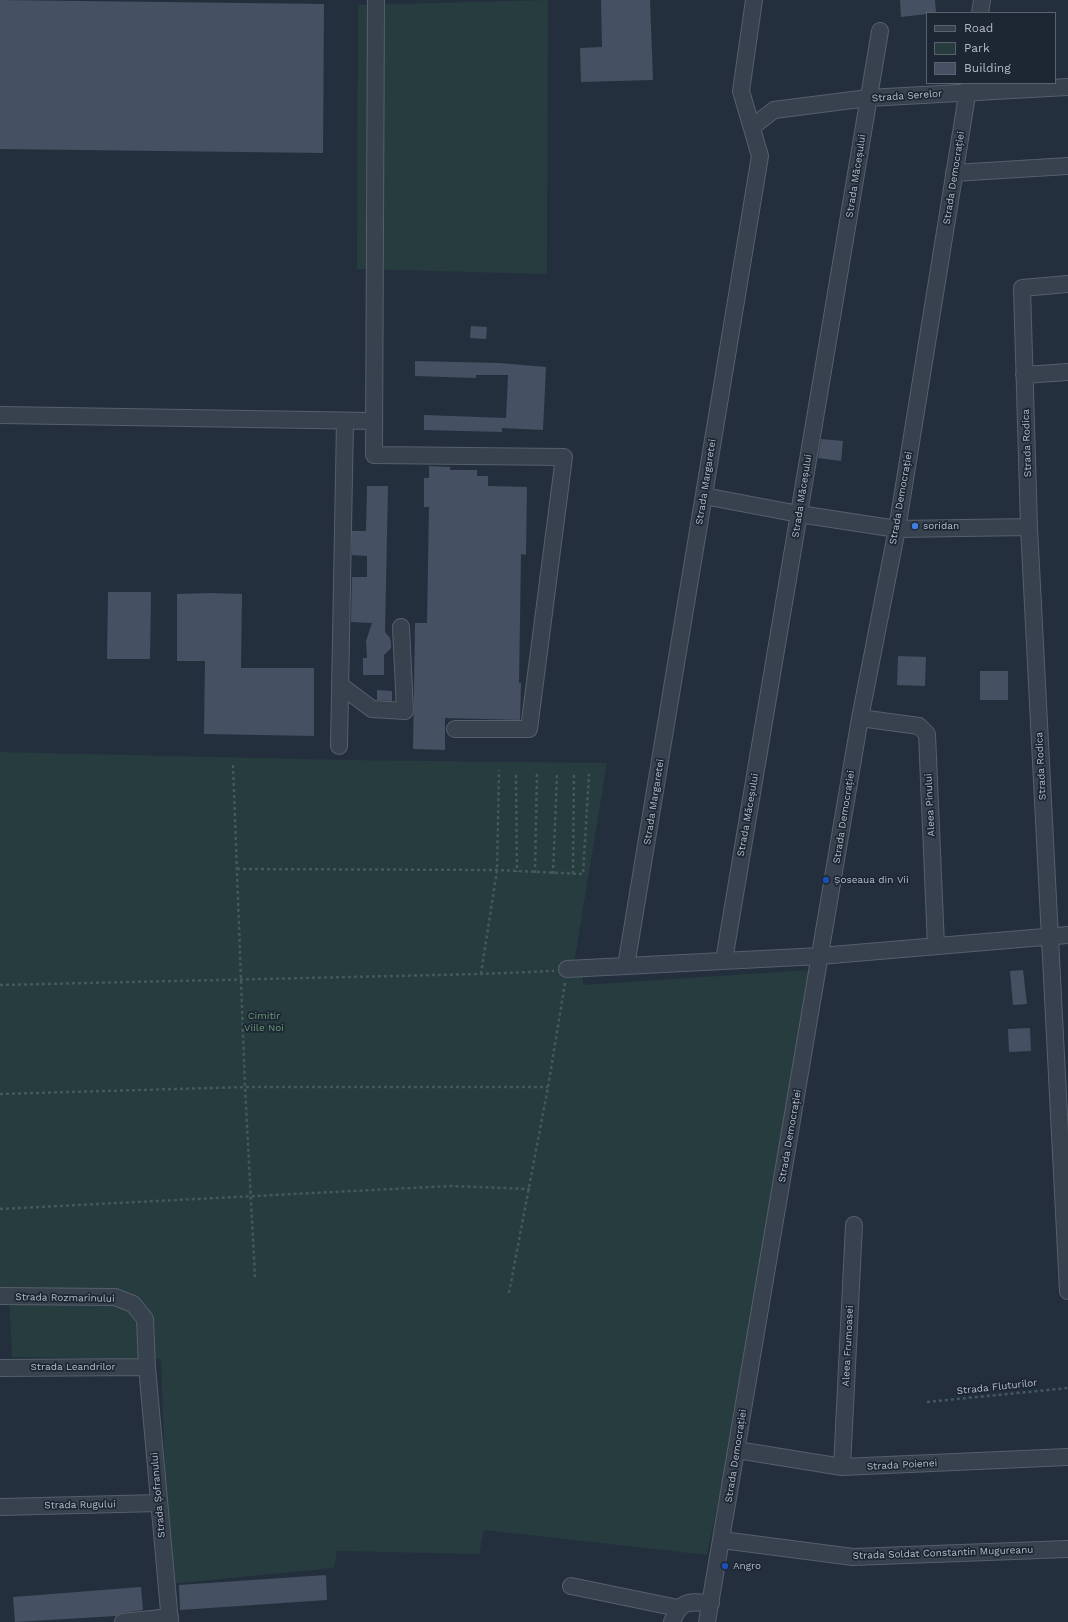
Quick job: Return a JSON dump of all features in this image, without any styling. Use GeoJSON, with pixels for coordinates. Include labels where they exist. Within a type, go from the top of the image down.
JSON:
{"type":"FeatureCollection","features":[{"type":"Feature","properties":{"kind":"street"},"geometry":{"type":"LineString","coordinates":[[376,0],[374,455],[564,457],[529,729],[455,729]]}},
{"type":"Feature","properties":{"kind":"street","name":"Strada Margaretei"},"geometry":{"type":"LineString","coordinates":[[626,966],[760,156],[741,91],[754,0]]}},
{"type":"Feature","properties":{"kind":"street"},"geometry":{"type":"LineString","coordinates":[[980,12],[982,0]]}},
{"type":"Feature","properties":{"kind":"street","name":"Strada Măceșului"},"geometry":{"type":"LineString","coordinates":[[724,960],[880,31]]}},
{"type":"Feature","properties":{"kind":"street","name":"Strada Serelor"},"geometry":{"type":"LineString","coordinates":[[752,127],[774,110],[868,98],[968,87],[1068,87]]}},
{"type":"Feature","properties":{"kind":"street","name":"Strada Democrației"},"geometry":{"type":"LineString","coordinates":[[707,1622],[860,718],[897,529],[968,87]]}},
{"type":"Feature","properties":{"kind":"street"},"geometry":{"type":"LineString","coordinates":[[954,173],[1068,166]]}},
{"type":"Feature","properties":{"kind":"street","name":"Strada Rodica"},"geometry":{"type":"LineString","coordinates":[[1068,284],[1022,288],[1029,527],[1068,1291]]}},
{"type":"Feature","properties":{"kind":"street"},"geometry":{"type":"LineString","coordinates":[[1024,376],[1068,372]]}},
{"type":"Feature","properties":{"kind":"street"},"geometry":{"type":"LineString","coordinates":[[0,416],[373,421]]}},
{"type":"Feature","properties":{"kind":"street"},"geometry":{"type":"LineString","coordinates":[[339,746],[345,421]]}},
{"type":"Feature","properties":{"kind":"street"},"geometry":{"type":"LineString","coordinates":[[704,496],[799,514],[897,529],[1029,527]]}},
{"type":"Feature","properties":{"kind":"street"},"geometry":{"type":"LineString","coordinates":[[340,685],[372,709],[405,711],[401,627]]}},
{"type":"Feature","properties":{"kind":"street","name":"Aleea Pinului"},"geometry":{"type":"LineString","coordinates":[[860,718],[919,726],[927,734],[936,946]]}},
{"type":"Feature","properties":{"kind":"street"},"geometry":{"type":"LineString","coordinates":[[567,969],[820,956],[1068,936]]}},
{"type":"Feature","properties":{"kind":"street","name":"Aleea Frumoasei"},"geometry":{"type":"LineString","coordinates":[[842,1467],[854,1225]]}},
{"type":"Feature","properties":{"kind":"street","name":"Strada Rozmarinului"},"geometry":{"type":"LineString","coordinates":[[0,1296],[115,1297],[133,1304],[146,1319],[147,1367]]}},
{"type":"Feature","properties":{"kind":"street","name":"Strada Leandrilor"},"geometry":{"type":"LineString","coordinates":[[0,1368],[147,1367]]}},
{"type":"Feature","properties":{"kind":"street","name":"Strada Șofranului"},"geometry":{"type":"LineString","coordinates":[[147,1367],[170,1620]]}},
{"type":"Feature","properties":{"kind":"street","name":"Strada Poienei"},"geometry":{"type":"LineString","coordinates":[[737,1450],[842,1467],[1068,1457]]}},
{"type":"Feature","properties":{"kind":"street","name":"Strada Rugului"},"geometry":{"type":"LineString","coordinates":[[0,1507],[159,1503]]}},
{"type":"Feature","properties":{"kind":"street","name":"Strada Soldat Constantin Mugureanu"},"geometry":{"type":"LineString","coordinates":[[722,1540],[853,1557],[1068,1549]]}},
{"type":"Feature","properties":{"kind":"street"},"geometry":{"type":"LineString","coordinates":[[571,1586],[675,1615],[688,1602],[711,1603]]}},
{"type":"Feature","properties":{"kind":"street"},"geometry":{"type":"LineString","coordinates":[[123,1622],[170,1620]]}},
{"type":"Feature","properties":{"kind":"path"},"geometry":{"type":"LineString","coordinates":[[233,765],[245,1087],[255,1276]]}},
{"type":"Feature","properties":{"kind":"path"},"geometry":{"type":"LineString","coordinates":[[481,974],[497,870],[499,770]]}},
{"type":"Feature","properties":{"kind":"path"},"geometry":{"type":"LineString","coordinates":[[535,873],[537,771]]}},
{"type":"Feature","properties":{"kind":"path"},"geometry":{"type":"LineString","coordinates":[[573,874],[574,772]]}},
{"type":"Feature","properties":{"kind":"path"},"geometry":{"type":"LineString","coordinates":[[553,874],[558,774]]}},
{"type":"Feature","properties":{"kind":"path"},"geometry":{"type":"LineString","coordinates":[[237,869],[497,870],[553,874],[583,874],[589,774]]}},
{"type":"Feature","properties":{"kind":"path"},"geometry":{"type":"LineString","coordinates":[[516,775],[517,872]]}},
{"type":"Feature","properties":{"kind":"path"},"geometry":{"type":"LineString","coordinates":[[0,985],[481,974],[567,969],[530,1189],[509,1294]]}},
{"type":"Feature","properties":{"kind":"path"},"geometry":{"type":"LineString","coordinates":[[0,1094],[245,1087],[548,1087]]}},
{"type":"Feature","properties":{"kind":"path"},"geometry":{"type":"LineString","coordinates":[[0,1209],[451,1186],[530,1189]]}},
{"type":"Feature","properties":{"kind":"path","name":"Strada Fluturilor"},"geometry":{"type":"LineString","coordinates":[[927,1402],[1068,1388]]}},
{"type":"Feature","properties":{"kind":"green space"},"geometry":{"type":"Polygon","coordinates":[[[548,0],[547,274],[357,269],[358,5],[548,0]]]}},
{"type":"Feature","properties":{"kind":"green space","name":"Cimitir Viile Noi"},"geometry":{"type":"Polygon","coordinates":[[[0,752],[346,760],[607,763],[574,964],[583,968],[583,985],[809,970],[742,1385],[707,1555],[484,1530],[479,1554],[337,1551],[334,1568],[169,1584],[161,1359],[12,1357],[9,1292],[0,1292],[0,752]]]}},
{"type":"Feature","properties":{"kind":"building"},"geometry":{"type":"Polygon","coordinates":[[[0,0],[324,4],[323,153],[0,149],[0,0]]]}},
{"type":"Feature","properties":{"kind":"building"},"geometry":{"type":"Polygon","coordinates":[[[601,0],[650,0],[653,80],[581,82],[580,48],[602,47],[601,0]]]}},
{"type":"Feature","properties":{"kind":"building"},"geometry":{"type":"Polygon","coordinates":[[[900,0],[935,0],[936,12],[926,12],[926,14],[901,17],[900,0]]]}},
{"type":"Feature","properties":{"kind":"building"},"geometry":{"type":"Polygon","coordinates":[[[471,326],[487,327],[486,339],[470,338],[471,326]]]}},
{"type":"Feature","properties":{"kind":"building"},"geometry":{"type":"Polygon","coordinates":[[[415,361],[499,363],[546,367],[543,430],[502,428],[502,432],[424,430],[424,415],[506,418],[508,375],[476,375],[476,378],[415,376],[415,361]]]}},
{"type":"Feature","properties":{"kind":"building"},"geometry":{"type":"Polygon","coordinates":[[[821,439],[843,441],[841,461],[818,458],[821,439]]]}},
{"type":"Feature","properties":{"kind":"building"},"geometry":{"type":"Polygon","coordinates":[[[429,466],[450,467],[450,470],[477,470],[477,476],[488,476],[488,486],[527,487],[526,555],[521,554],[519,683],[521,683],[520,720],[445,718],[445,750],[413,749],[415,623],[427,623],[429,507],[424,507],[424,478],[429,478],[429,466]]]}},
{"type":"Feature","properties":{"kind":"building"},"geometry":{"type":"Polygon","coordinates":[[[367,486],[388,486],[385,632],[390,638],[391,648],[384,655],[384,675],[363,675],[363,658],[367,658],[366,641],[372,623],[351,622],[352,577],[367,577],[367,556],[352,555],[352,531],[366,531],[367,486]]]}},
{"type":"Feature","properties":{"kind":"building"},"geometry":{"type":"Polygon","coordinates":[[[108,592],[151,592],[150,659],[107,659],[108,592]]]}},
{"type":"Feature","properties":{"kind":"building"},"geometry":{"type":"Polygon","coordinates":[[[177,594],[242,594],[241,668],[314,668],[314,736],[204,734],[205,661],[177,661],[177,594]]]}},
{"type":"Feature","properties":{"kind":"building"},"geometry":{"type":"Polygon","coordinates":[[[898,656],[926,657],[925,686],[897,685],[898,656]]]}},
{"type":"Feature","properties":{"kind":"building"},"geometry":{"type":"Polygon","coordinates":[[[980,671],[1008,671],[1008,700],[980,700],[980,671]]]}},
{"type":"Feature","properties":{"kind":"building"},"geometry":{"type":"Polygon","coordinates":[[[377,690],[392,691],[392,701],[377,700],[377,690]]]}},
{"type":"Feature","properties":{"kind":"building"},"geometry":{"type":"Polygon","coordinates":[[[1023,970],[1027,1004],[1013,1005],[1010,971],[1023,970]]]}},
{"type":"Feature","properties":{"kind":"building"},"geometry":{"type":"Polygon","coordinates":[[[1030,1028],[1031,1051],[1009,1052],[1008,1029],[1030,1028]]]}},
{"type":"Feature","properties":{"kind":"building"},"geometry":{"type":"Polygon","coordinates":[[[326,1575],[327,1600],[180,1610],[179,1585],[326,1575]]]}},
{"type":"Feature","properties":{"kind":"building"},"geometry":{"type":"Polygon","coordinates":[[[141,1587],[143,1610],[122,1613],[116,1616],[15,1622],[13,1597],[141,1587]]]}},
{"type":"Feature","properties":{"kind":"place","name":"soridan"},"geometry":{"type":"Point","coordinates":[915,526]}},
{"type":"Feature","properties":{"kind":"place","name":"Șoseaua din Vii"},"geometry":{"type":"Point","coordinates":[826,880]}},
{"type":"Feature","properties":{"kind":"place","name":"Angro"},"geometry":{"type":"Point","coordinates":[725,1566]}}]}
